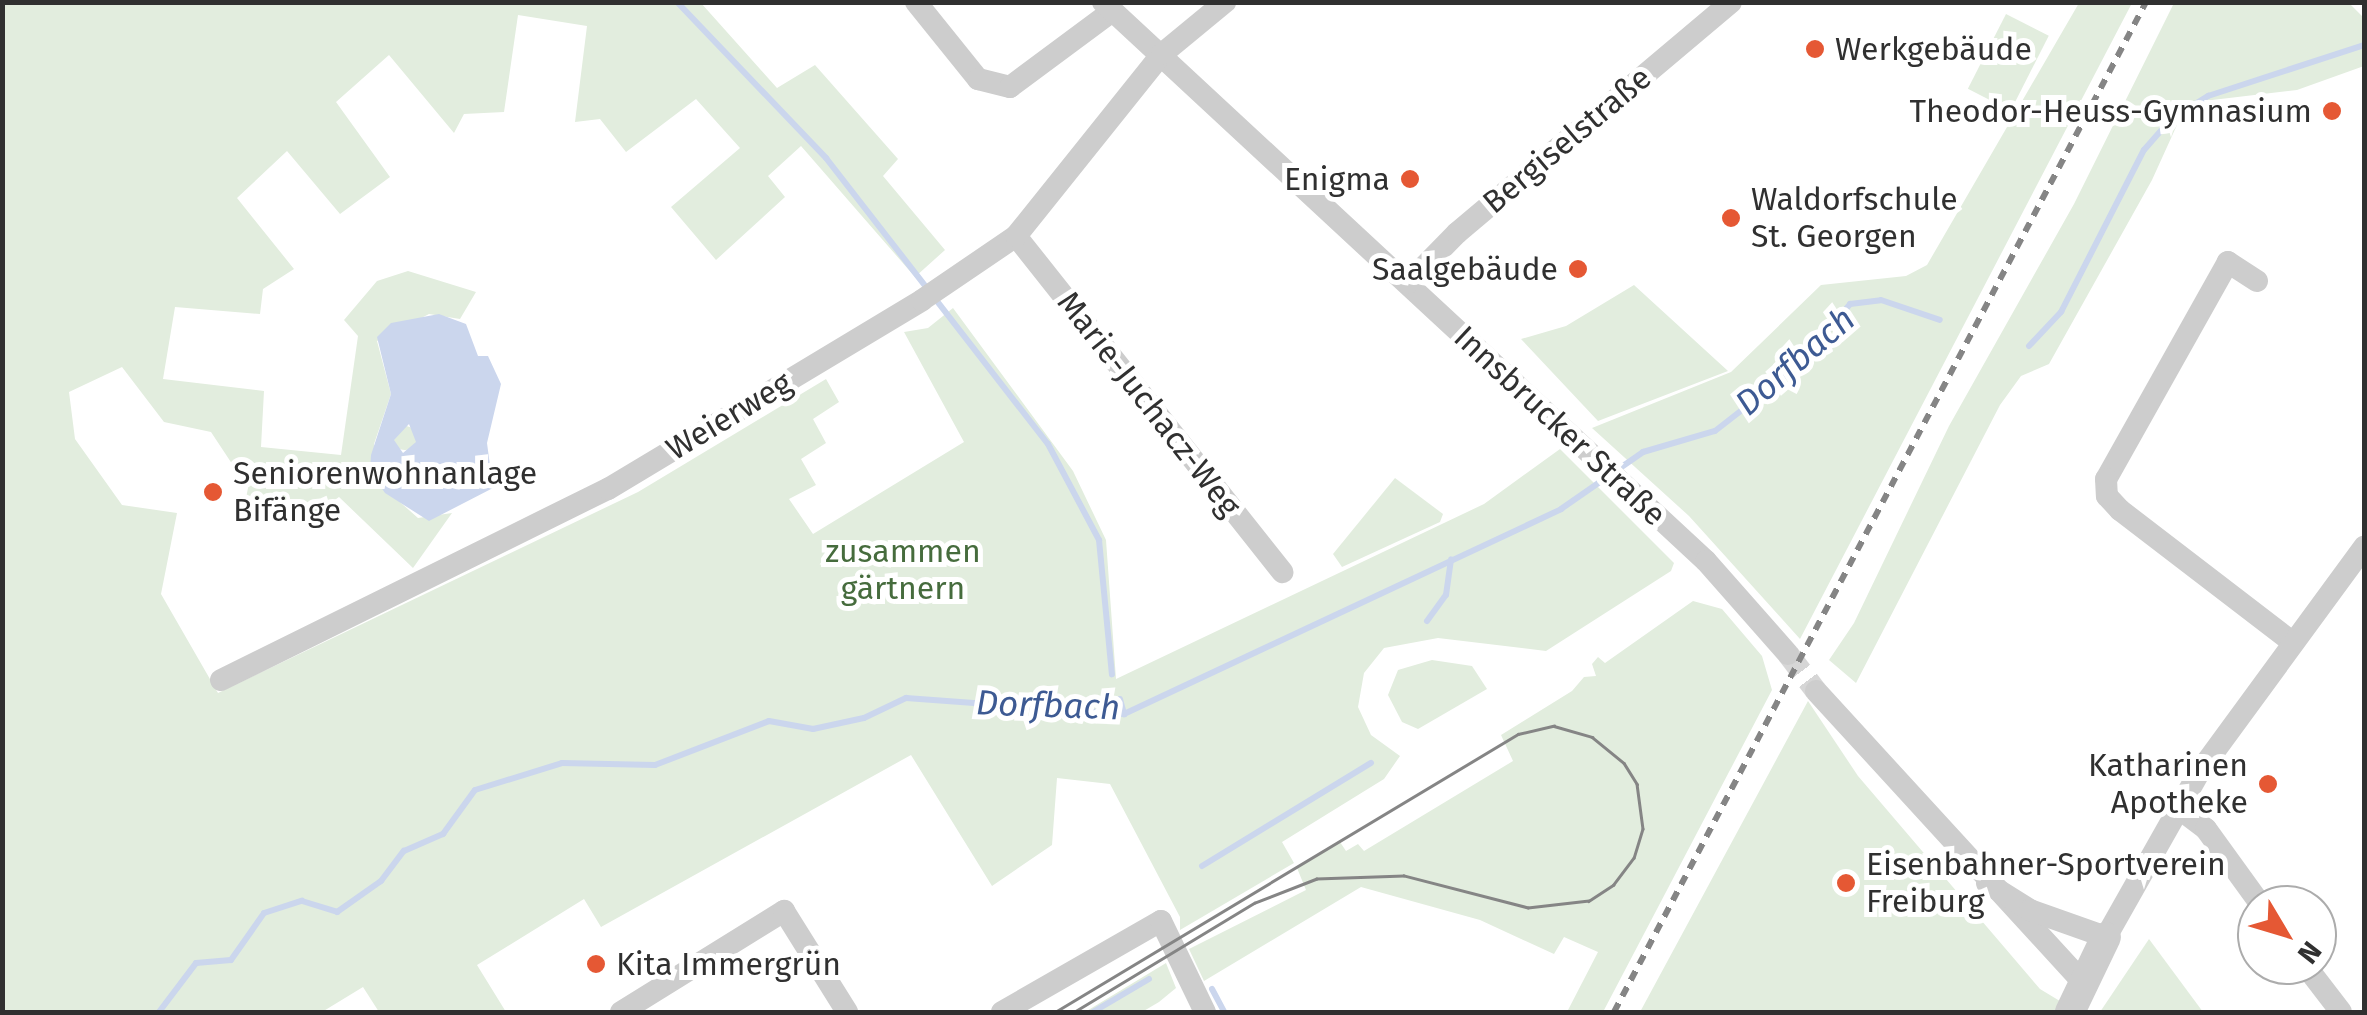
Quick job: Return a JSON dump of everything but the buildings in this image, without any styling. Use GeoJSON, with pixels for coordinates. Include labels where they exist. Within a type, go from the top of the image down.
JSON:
{"type":"FeatureCollection","features":[{"type":"Feature","properties":{"kind":"street"},"geometry":{"type":"LineString","coordinates":[[916,2],[978,79],[1010,88],[1107,7]]}},
{"type":"Feature","properties":{"kind":"street","name":"Weierweg"},"geometry":{"type":"LineString","coordinates":[[221,680],[608,489],[933,291],[1016,236],[1162,54],[1225,2]]}},
{"type":"Feature","properties":{"kind":"street","name":"Bergiselstraße"},"geometry":{"type":"LineString","coordinates":[[1408,283],[1456,233],[1731,2]]}},
{"type":"Feature","properties":{"kind":"street","name":"Innsbrucker Straße"},"geometry":{"type":"LineString","coordinates":[[1107,7],[1706,562],[1788,654]]}},
{"type":"Feature","properties":{"kind":"street","name":"Marie-Juchacz-Weg"},"geometry":{"type":"LineString","coordinates":[[1016,236],[1282,572]]}},
{"type":"Feature","properties":{"kind":"street"},"geometry":{"type":"LineString","coordinates":[[2257,280],[2228,262],[2106,479],[2108,496],[2291,642]]}},
{"type":"Feature","properties":{"kind":"street"},"geometry":{"type":"LineString","coordinates":[[2070,1012],[2106,936],[2178,807],[2291,642],[2364,547]]}},
{"type":"Feature","properties":{"kind":"street"},"geometry":{"type":"LineString","coordinates":[[1816,691],[1987,883],[2084,982]]}},
{"type":"Feature","properties":{"kind":"street"},"geometry":{"type":"LineString","coordinates":[[2178,807],[2206,828],[2247,885]]}},
{"type":"Feature","properties":{"kind":"street"},"geometry":{"type":"LineString","coordinates":[[1987,883],[2030,910],[2106,936]]}},
{"type":"Feature","properties":{"kind":"street"},"geometry":{"type":"LineString","coordinates":[[621,1012],[784,911],[847,1012]]}},
{"type":"Feature","properties":{"kind":"street"},"geometry":{"type":"LineString","coordinates":[[1013,1010],[1161,921],[1206,1012]]}},
{"type":"Feature","properties":{"kind":"street"},"geometry":{"type":"LineString","coordinates":[[2320,985],[2340,1012]]}},
{"type":"Feature","properties":{"kind":"green space","name":"zusammen gärtnern"},"geometry":{"type":"Polygon","coordinates":[[[2,3],[701,3],[777,88],[815,65],[898,159],[883,176],[945,250],[915,277],[801,146],[768,176],[785,197],[716,260],[671,207],[740,148],[696,99],[626,152],[600,119],[575,122],[587,26],[518,15],[504,112],[464,114],[454,133],[389,55],[336,102],[390,177],[340,214],[287,151],[237,198],[294,269],[263,289],[260,314],[175,307],[163,379],[264,391],[261,447],[341,455],[358,336],[344,320],[377,281],[408,271],[476,292],[460,319],[429,314],[377,341],[391,394],[374,444],[375,480],[418,518],[452,513],[413,568],[339,497],[309,518],[245,503],[248,488],[211,432],[164,422],[122,367],[69,392],[75,439],[122,505],[177,513],[161,594],[218,693],[638,492],[826,379],[839,402],[813,419],[826,443],[801,459],[816,485],[789,499],[813,534],[964,442],[904,332],[928,328],[953,308],[1073,471],[1106,540],[1116,679],[1484,504],[1560,449],[1674,563],[1671,571],[1546,651],[1438,638],[1384,648],[1364,673],[1358,707],[1371,735],[1400,756],[1384,779],[1282,842],[1294,863],[1180,930],[1180,917],[1110,784],[1057,778],[1052,845],[992,886],[911,755],[601,927],[584,899],[477,965],[506,1012],[379,1012],[363,987],[322,1012],[3,1012],[2,3]]]}},
{"type":"Feature","properties":{"kind":"green space"},"geometry":{"type":"Polygon","coordinates":[[[2079,3],[2132,3],[1800,639],[1689,516],[1592,428],[1731,372],[1821,285],[1906,276],[1927,265],[2079,3]]]}},
{"type":"Feature","properties":{"kind":"green space"},"geometry":{"type":"Polygon","coordinates":[[[2174,3],[2349,3],[2364,18],[2364,66],[2297,90],[2187,103],[2152,180],[2049,364],[2021,376],[2000,405],[1856,683],[1829,660],[1854,623],[1949,426],[2074,204],[2174,3]]]}},
{"type":"Feature","properties":{"kind":"green space"},"geometry":{"type":"Polygon","coordinates":[[[2006,14],[2049,36],[2011,111],[1968,89],[2006,14]]]}},
{"type":"Feature","properties":{"kind":"green space"},"geometry":{"type":"Polygon","coordinates":[[[1634,285],[1728,371],[1598,421],[1521,339],[1566,326],[1634,285]]]}},
{"type":"Feature","properties":{"kind":"green space"},"geometry":{"type":"Polygon","coordinates":[[[405,426],[414,429],[414,447],[405,450],[396,447],[393,438],[396,429],[405,426]]]}},
{"type":"Feature","properties":{"kind":"green space"},"geometry":{"type":"Polygon","coordinates":[[[1395,478],[1443,514],[1440,522],[1342,567],[1333,554],[1395,478]]]}},
{"type":"Feature","properties":{"kind":"green space"},"geometry":{"type":"Polygon","coordinates":[[[1693,601],[1722,609],[1762,656],[1772,690],[1603,1012],[1567,1012],[1598,952],[1564,937],[1554,954],[1480,920],[1361,887],[1204,981],[1189,949],[1306,890],[1297,868],[1340,842],[1346,851],[1358,844],[1364,851],[1513,761],[1501,735],[1572,691],[1584,677],[1596,676],[1592,664],[1598,657],[1605,663],[1693,601]]]}},
{"type":"Feature","properties":{"kind":"green space"},"geometry":{"type":"Polygon","coordinates":[[[1432,660],[1472,666],[1487,689],[1418,729],[1402,722],[1388,695],[1398,670],[1432,660]]]}},
{"type":"Feature","properties":{"kind":"green space","name":"Eisenbahner-Sportverein Freiburg"},"geometry":{"type":"Polygon","coordinates":[[[1808,701],[1858,776],[2040,989],[2078,1012],[1640,1012],[1808,701]]]}},
{"type":"Feature","properties":{"kind":"green space"},"geometry":{"type":"Polygon","coordinates":[[[2149,939],[2203,1012],[2100,1012],[2149,939]]]}},
{"type":"Feature","properties":{"kind":"green space"},"geometry":{"type":"Polygon","coordinates":[[[1166,963],[1176,988],[1159,1002],[1142,1012],[1085,1012],[1166,963]]]}},
{"type":"Feature","properties":{"kind":"water"},"geometry":{"type":"Polygon","coordinates":[[[439,314],[466,324],[478,356],[488,356],[501,384],[487,443],[493,488],[429,521],[385,493],[370,471],[371,455],[391,394],[377,337],[391,323],[439,314]],[[409,424],[394,440],[403,453],[416,442],[409,424]]]}},
{"type":"Feature","properties":{"kind":"waterway"},"geometry":{"type":"LineString","coordinates":[[677,2],[826,158],[1048,444],[1099,540],[1112,674]]}},
{"type":"Feature","properties":{"kind":"waterway","name":"Dorfbach"},"geometry":{"type":"LineString","coordinates":[[2029,346],[2061,312],[2144,150],[2171,119],[2208,96],[2364,45]]}},
{"type":"Feature","properties":{"kind":"waterway","name":"Dorfbach"},"geometry":{"type":"LineString","coordinates":[[159,1012],[196,963],[231,960],[264,913],[302,901],[337,912],[381,881],[404,851],[443,834],[475,790],[562,763],[655,765],[769,721],[813,729],[864,718],[906,698],[1124,714],[1561,509],[1643,452],[1715,431],[1796,368],[1850,304],[1881,300],[1940,320]]}},
{"type":"Feature","properties":{"kind":"waterway"},"geometry":{"type":"LineString","coordinates":[[1427,621],[1446,595],[1451,559]]}},
{"type":"Feature","properties":{"kind":"waterway"},"geometry":{"type":"LineString","coordinates":[[1120,699],[1124,714]]}},
{"type":"Feature","properties":{"kind":"waterway"},"geometry":{"type":"LineString","coordinates":[[1202,866],[1371,763]]}},
{"type":"Feature","properties":{"kind":"waterway"},"geometry":{"type":"LineString","coordinates":[[1093,1012],[1149,979]]}},
{"type":"Feature","properties":{"kind":"waterway"},"geometry":{"type":"LineString","coordinates":[[1212,989],[1224,1012]]}},
{"type":"Feature","properties":{"kind":"tunnel"},"geometry":{"type":"LineString","coordinates":[[1788,654],[1816,691]]}},
{"type":"Feature","properties":{"kind":"tram line"},"geometry":{"type":"LineString","coordinates":[[1055,1012],[1518,734],[1554,726],[1592,737],[1624,763],[1637,784],[1643,829],[1634,858],[1614,885],[1589,901],[1528,908],[1404,876],[1317,879],[1255,903],[1075,1012]]}},
{"type":"Feature","properties":{"kind":"railway"},"geometry":{"type":"LineString","coordinates":[[1614,1012],[2146,2]]}},
{"type":"Feature","properties":{"kind":"place","name":"Werkgebäude"},"geometry":{"type":"Point","coordinates":[1815,49]}},
{"type":"Feature","properties":{"kind":"place","name":"Theodor-Heuss-Gymnasium"},"geometry":{"type":"Point","coordinates":[2332,111]}},
{"type":"Feature","properties":{"kind":"place","name":"Enigma"},"geometry":{"type":"Point","coordinates":[1410,179]}},
{"type":"Feature","properties":{"kind":"place","name":"Waldorfschule St. Georgen"},"geometry":{"type":"Point","coordinates":[1731,218]}},
{"type":"Feature","properties":{"kind":"place","name":"Saalgebäude"},"geometry":{"type":"Point","coordinates":[1578,269]}},
{"type":"Feature","properties":{"kind":"place","name":"Seniorenwohnanlage Bifänge"},"geometry":{"type":"Point","coordinates":[213,492]}},
{"type":"Feature","properties":{"kind":"place","name":"Katharinen Apotheke"},"geometry":{"type":"Point","coordinates":[2268,784]}},
{"type":"Feature","properties":{"kind":"place","name":"Eisenbahner-Sportverein Freiburg"},"geometry":{"type":"Point","coordinates":[1846,883]}},
{"type":"Feature","properties":{"kind":"place","name":"Kita Immergrün"},"geometry":{"type":"Point","coordinates":[596,964]}}]}
